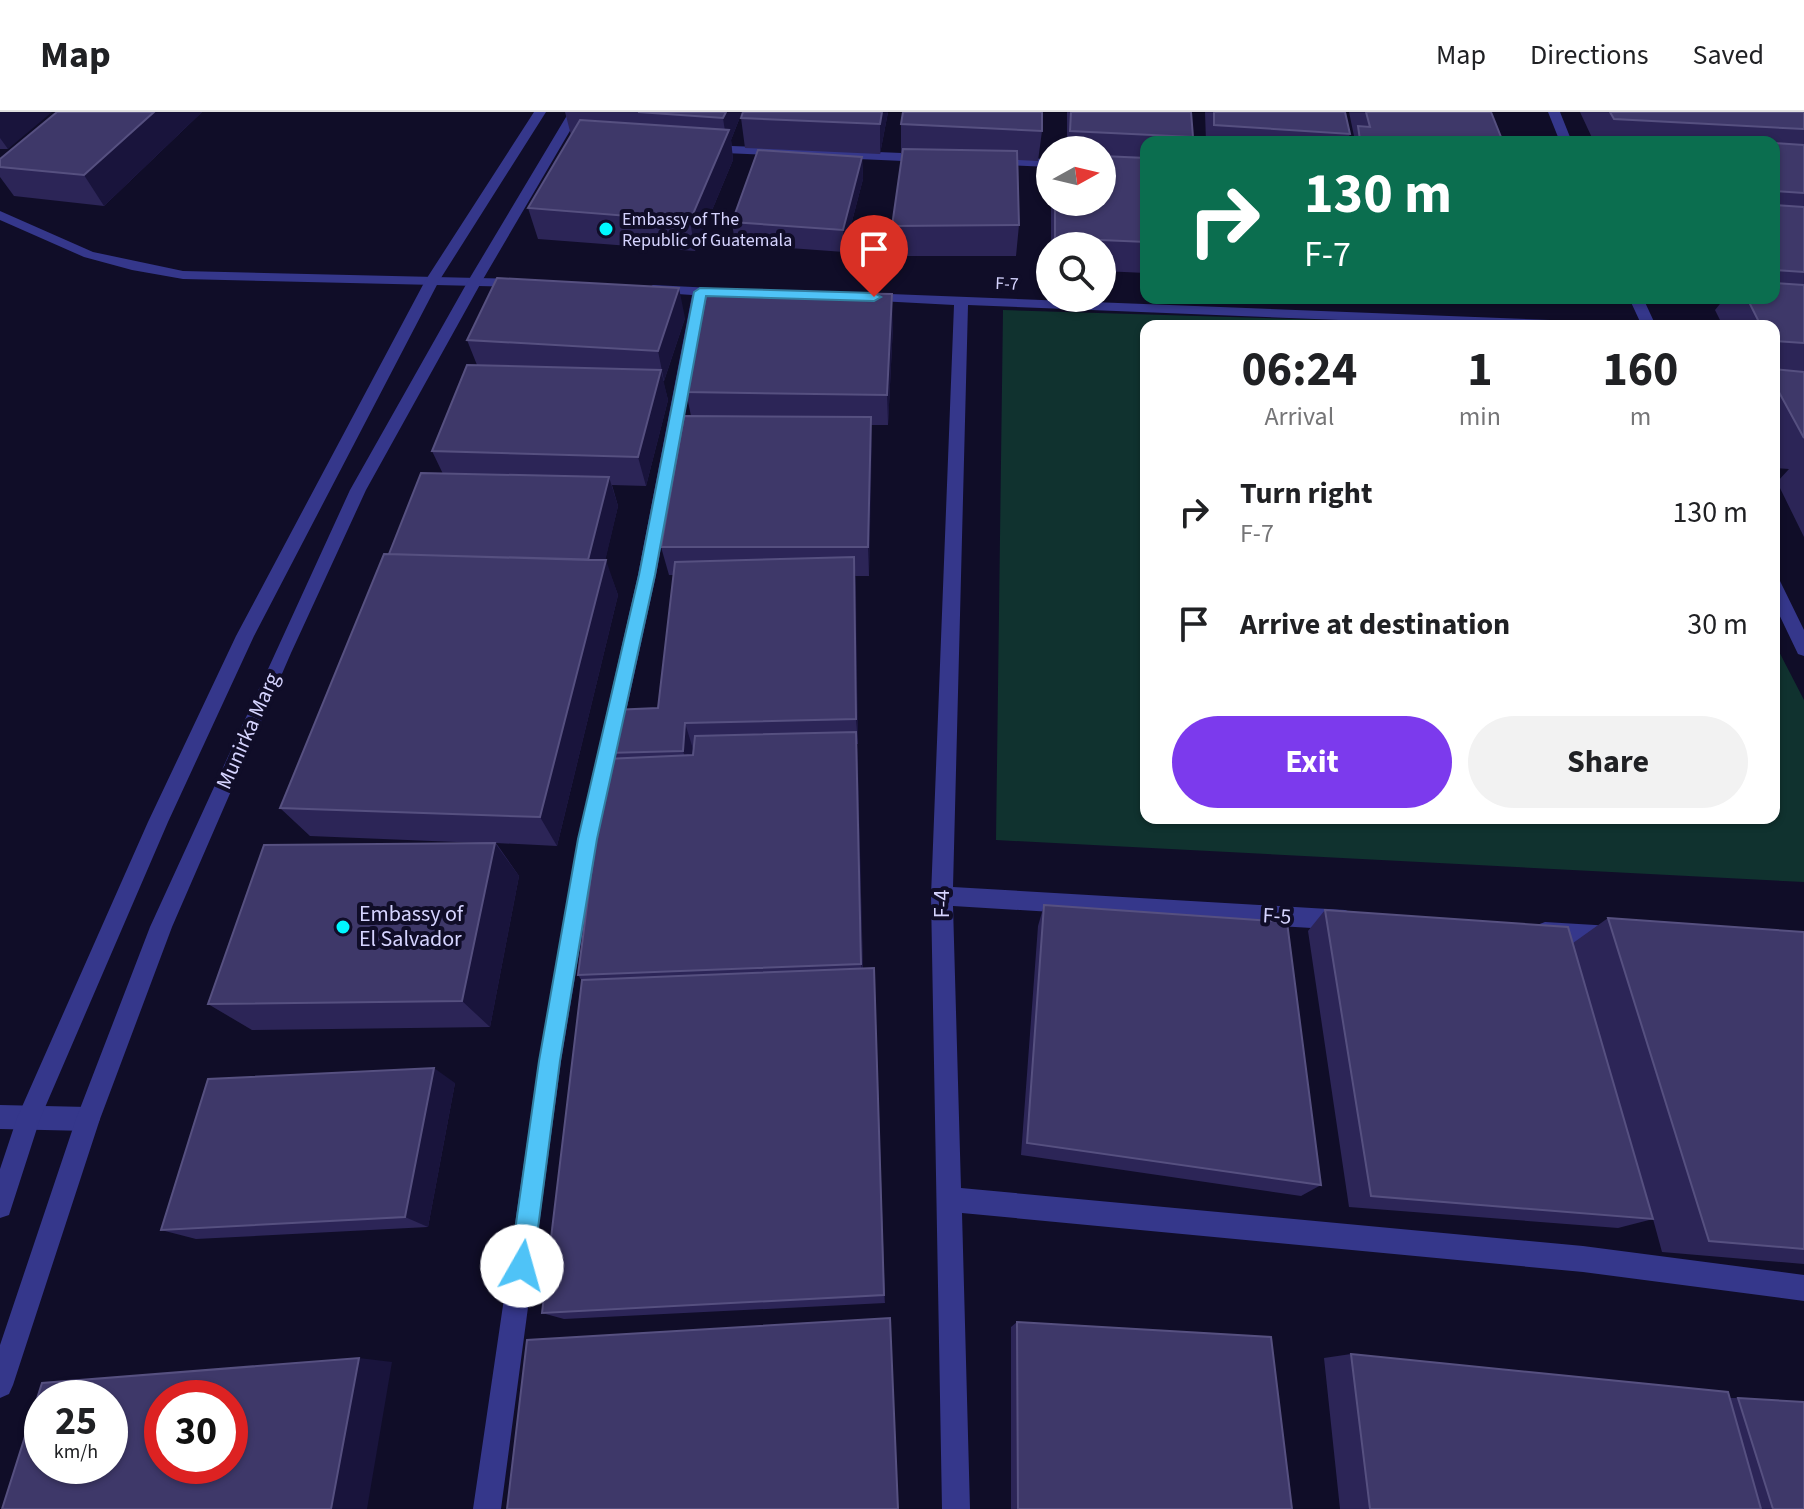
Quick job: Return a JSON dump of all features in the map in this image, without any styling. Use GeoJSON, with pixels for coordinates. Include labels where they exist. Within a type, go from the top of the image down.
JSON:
{"type":"FeatureCollection","features":[{"type":"Feature","properties":{"kind":"street","name":"Munirka Marg"},"geometry":{"type":"LineString","coordinates":[[0,1206],[29,1118],[158,822],[245,636],[432,281],[540,112]]}},
{"type":"Feature","properties":{"kind":"street","name":"Munirka Marg"},"geometry":{"type":"LineString","coordinates":[[0,1385],[88,1119],[161,927],[282,653],[358,490],[475,281],[562,142],[575,112]]}},
{"type":"Feature","properties":{"kind":"street"},"geometry":{"type":"LineString","coordinates":[[1554,112],[1564,136]]}},
{"type":"Feature","properties":{"kind":"street"},"geometry":{"type":"LineString","coordinates":[[692,148],[941,159]]}},
{"type":"Feature","properties":{"kind":"street"},"geometry":{"type":"LineString","coordinates":[[972,160],[1036,162]]}},
{"type":"Feature","properties":{"kind":"street"},"geometry":{"type":"LineString","coordinates":[[0,215],[90,257],[136,269],[183,275],[542,284]]}},
{"type":"Feature","properties":{"kind":"street"},"geometry":{"type":"LineString","coordinates":[[637,289],[746,293]]}},
{"type":"Feature","properties":{"kind":"street"},"geometry":{"type":"LineString","coordinates":[[487,1509],[550,1061],[582,869],[647,575],[700,292]]}},
{"type":"Feature","properties":{"kind":"street","name":"F-7"},"geometry":{"type":"LineString","coordinates":[[854,296],[1453,320]]}},
{"type":"Feature","properties":{"kind":"street","name":"F-4"},"geometry":{"type":"LineString","coordinates":[[956,1509],[942,896],[961,300]]}},
{"type":"Feature","properties":{"kind":"street"},"geometry":{"type":"LineString","coordinates":[[1780,599],[1804,649]]}},
{"type":"Feature","properties":{"kind":"street","name":"F-5"},"geometry":{"type":"LineString","coordinates":[[942,896],[1373,922]]}},
{"type":"Feature","properties":{"kind":"street"},"geometry":{"type":"LineString","coordinates":[[1517,930],[1628,937]]}},
{"type":"Feature","properties":{"kind":"street"},"geometry":{"type":"LineString","coordinates":[[0,1117],[88,1119]]}},
{"type":"Feature","properties":{"kind":"street"},"geometry":{"type":"LineString","coordinates":[[948,1199],[1583,1259],[1804,1288]]}},
{"type":"Feature","properties":{"kind":"green space"},"geometry":{"type":"Polygon","coordinates":[[[1003,310],[1325,320],[1140,320],[1140,824],[1780,824],[1780,654],[1804,700],[1804,882],[996,840],[1003,310]]]}},
{"type":"Feature","properties":{"kind":"building"},"geometry":{"type":"Polygon","coordinates":[[[57,112],[154,112],[84,175],[0,167],[0,159],[57,112]]]}},
{"type":"Feature","properties":{"kind":"building"},"geometry":{"type":"Polygon","coordinates":[[[638,112],[726,112],[723,118],[638,112]]]}},
{"type":"Feature","properties":{"kind":"building"},"geometry":{"type":"Polygon","coordinates":[[[743,112],[882,112],[880,124],[741,118],[743,112]]]}},
{"type":"Feature","properties":{"kind":"building"},"geometry":{"type":"Polygon","coordinates":[[[903,112],[1042,112],[1042,131],[901,124],[903,112]]]}},
{"type":"Feature","properties":{"kind":"building"},"geometry":{"type":"Polygon","coordinates":[[[1071,112],[1191,112],[1193,136],[1172,136],[1070,131],[1071,112]]]}},
{"type":"Feature","properties":{"kind":"building"},"geometry":{"type":"Polygon","coordinates":[[[1214,112],[1345,112],[1350,134],[1214,125],[1214,112]]]}},
{"type":"Feature","properties":{"kind":"building"},"geometry":{"type":"Polygon","coordinates":[[[1366,112],[1491,112],[1501,136],[1359,136],[1358,126],[1370,127],[1366,112]]]}},
{"type":"Feature","properties":{"kind":"building"},"geometry":{"type":"Polygon","coordinates":[[[1610,112],[1804,112],[1804,129],[1614,119],[1610,112]]]}},
{"type":"Feature","properties":{"kind":"building"},"geometry":{"type":"Polygon","coordinates":[[[580,120],[729,130],[690,221],[528,208],[580,120]]]}},
{"type":"Feature","properties":{"kind":"building"},"geometry":{"type":"Polygon","coordinates":[[[1780,143],[1804,145],[1804,193],[1780,191],[1780,143]]]}},
{"type":"Feature","properties":{"kind":"building"},"geometry":{"type":"Polygon","coordinates":[[[903,149],[1017,151],[1019,225],[892,226],[903,149]]]}},
{"type":"Feature","properties":{"kind":"building"},"geometry":{"type":"Polygon","coordinates":[[[758,150],[862,157],[843,230],[732,222],[758,150]]]}},
{"type":"Feature","properties":{"kind":"building"},"geometry":{"type":"Polygon","coordinates":[[[1116,157],[1140,158],[1140,242],[1116,241],[1116,232],[1055,232],[1055,216],[1116,216],[1116,157]]]}},
{"type":"Feature","properties":{"kind":"building"},"geometry":{"type":"Polygon","coordinates":[[[1780,205],[1804,207],[1804,272],[1780,270],[1780,205]]]}},
{"type":"Feature","properties":{"kind":"building"},"geometry":{"type":"Polygon","coordinates":[[[497,278],[679,288],[658,351],[467,340],[497,278]]]}},
{"type":"Feature","properties":{"kind":"building"},"geometry":{"type":"Polygon","coordinates":[[[1780,283],[1804,285],[1804,343],[1780,341],[1780,320],[1758,320],[1750,304],[1780,304],[1780,283]]]}},
{"type":"Feature","properties":{"kind":"building"},"geometry":{"type":"Polygon","coordinates":[[[707,291],[892,294],[887,395],[686,392],[707,291]]]}},
{"type":"Feature","properties":{"kind":"building"},"geometry":{"type":"Polygon","coordinates":[[[467,365],[661,370],[638,457],[432,451],[467,365]]]}},
{"type":"Feature","properties":{"kind":"building"},"geometry":{"type":"Polygon","coordinates":[[[1780,370],[1804,372],[1804,438],[1780,394],[1780,370]]]}},
{"type":"Feature","properties":{"kind":"building"},"geometry":{"type":"Polygon","coordinates":[[[684,416],[871,417],[868,547],[661,547],[684,416]]]}},
{"type":"Feature","properties":{"kind":"building"},"geometry":{"type":"Polygon","coordinates":[[[421,473],[609,477],[588,560],[389,554],[421,473]]]}},
{"type":"Feature","properties":{"kind":"building"},"geometry":{"type":"Polygon","coordinates":[[[384,554],[606,560],[540,817],[280,808],[384,554]]]}},
{"type":"Feature","properties":{"kind":"building"},"geometry":{"type":"Polygon","coordinates":[[[854,557],[856,719],[685,723],[683,751],[606,753],[612,710],[658,708],[675,562],[854,557]]]}},
{"type":"Feature","properties":{"kind":"building"},"geometry":{"type":"Polygon","coordinates":[[[856,732],[861,964],[578,975],[606,759],[693,755],[695,736],[856,732]]]}},
{"type":"Feature","properties":{"kind":"building"},"geometry":{"type":"Polygon","coordinates":[[[495,843],[462,1001],[208,1004],[264,845],[495,843]]]}},
{"type":"Feature","properties":{"kind":"building"},"geometry":{"type":"Polygon","coordinates":[[[1044,905],[1287,922],[1321,1185],[1027,1143],[1044,905]]]}},
{"type":"Feature","properties":{"kind":"building"},"geometry":{"type":"Polygon","coordinates":[[[1325,910],[1568,927],[1653,1219],[1371,1196],[1325,910]]]}},
{"type":"Feature","properties":{"kind":"building"},"geometry":{"type":"Polygon","coordinates":[[[1608,918],[1804,932],[1804,1249],[1709,1241],[1608,918]]]}},
{"type":"Feature","properties":{"kind":"building"},"geometry":{"type":"Polygon","coordinates":[[[874,968],[884,1295],[542,1313],[582,980],[874,968]]]}},
{"type":"Feature","properties":{"kind":"building"},"geometry":{"type":"Polygon","coordinates":[[[434,1068],[405,1217],[161,1230],[208,1079],[434,1068]]]}},
{"type":"Feature","properties":{"kind":"building"},"geometry":{"type":"Polygon","coordinates":[[[890,1318],[898,1509],[507,1509],[527,1340],[890,1318]]]}},
{"type":"Feature","properties":{"kind":"building"},"geometry":{"type":"Polygon","coordinates":[[[1017,1322],[1271,1337],[1292,1509],[1018,1509],[1017,1322]]]}},
{"type":"Feature","properties":{"kind":"building"},"geometry":{"type":"Polygon","coordinates":[[[1351,1354],[1728,1392],[1761,1509],[1370,1509],[1351,1354]]]}},
{"type":"Feature","properties":{"kind":"building"},"geometry":{"type":"Polygon","coordinates":[[[359,1358],[331,1509],[2,1509],[24,1440],[24,1484],[128,1484],[128,1380],[80,1380],[359,1358]]]}},
{"type":"Feature","properties":{"kind":"building"},"geometry":{"type":"Polygon","coordinates":[[[1738,1398],[1804,1402],[1804,1509],[1773,1509],[1738,1398]]]}},
{"type":"Feature","properties":{"kind":"place","name":"Embassy of The Republic of Guatemala"},"geometry":{"type":"Point","coordinates":[606,229]}},
{"type":"Feature","properties":{"kind":"place","name":"Embassy of El Salvador"},"geometry":{"type":"Point","coordinates":[343,927]}},
{"type":"Feature","properties":{"kind":"route"},"geometry":{"type":"LineString","coordinates":[[522,1266],[550,1061],[588,839],[615,707],[647,575],[700,292],[874,297]]}}]}
